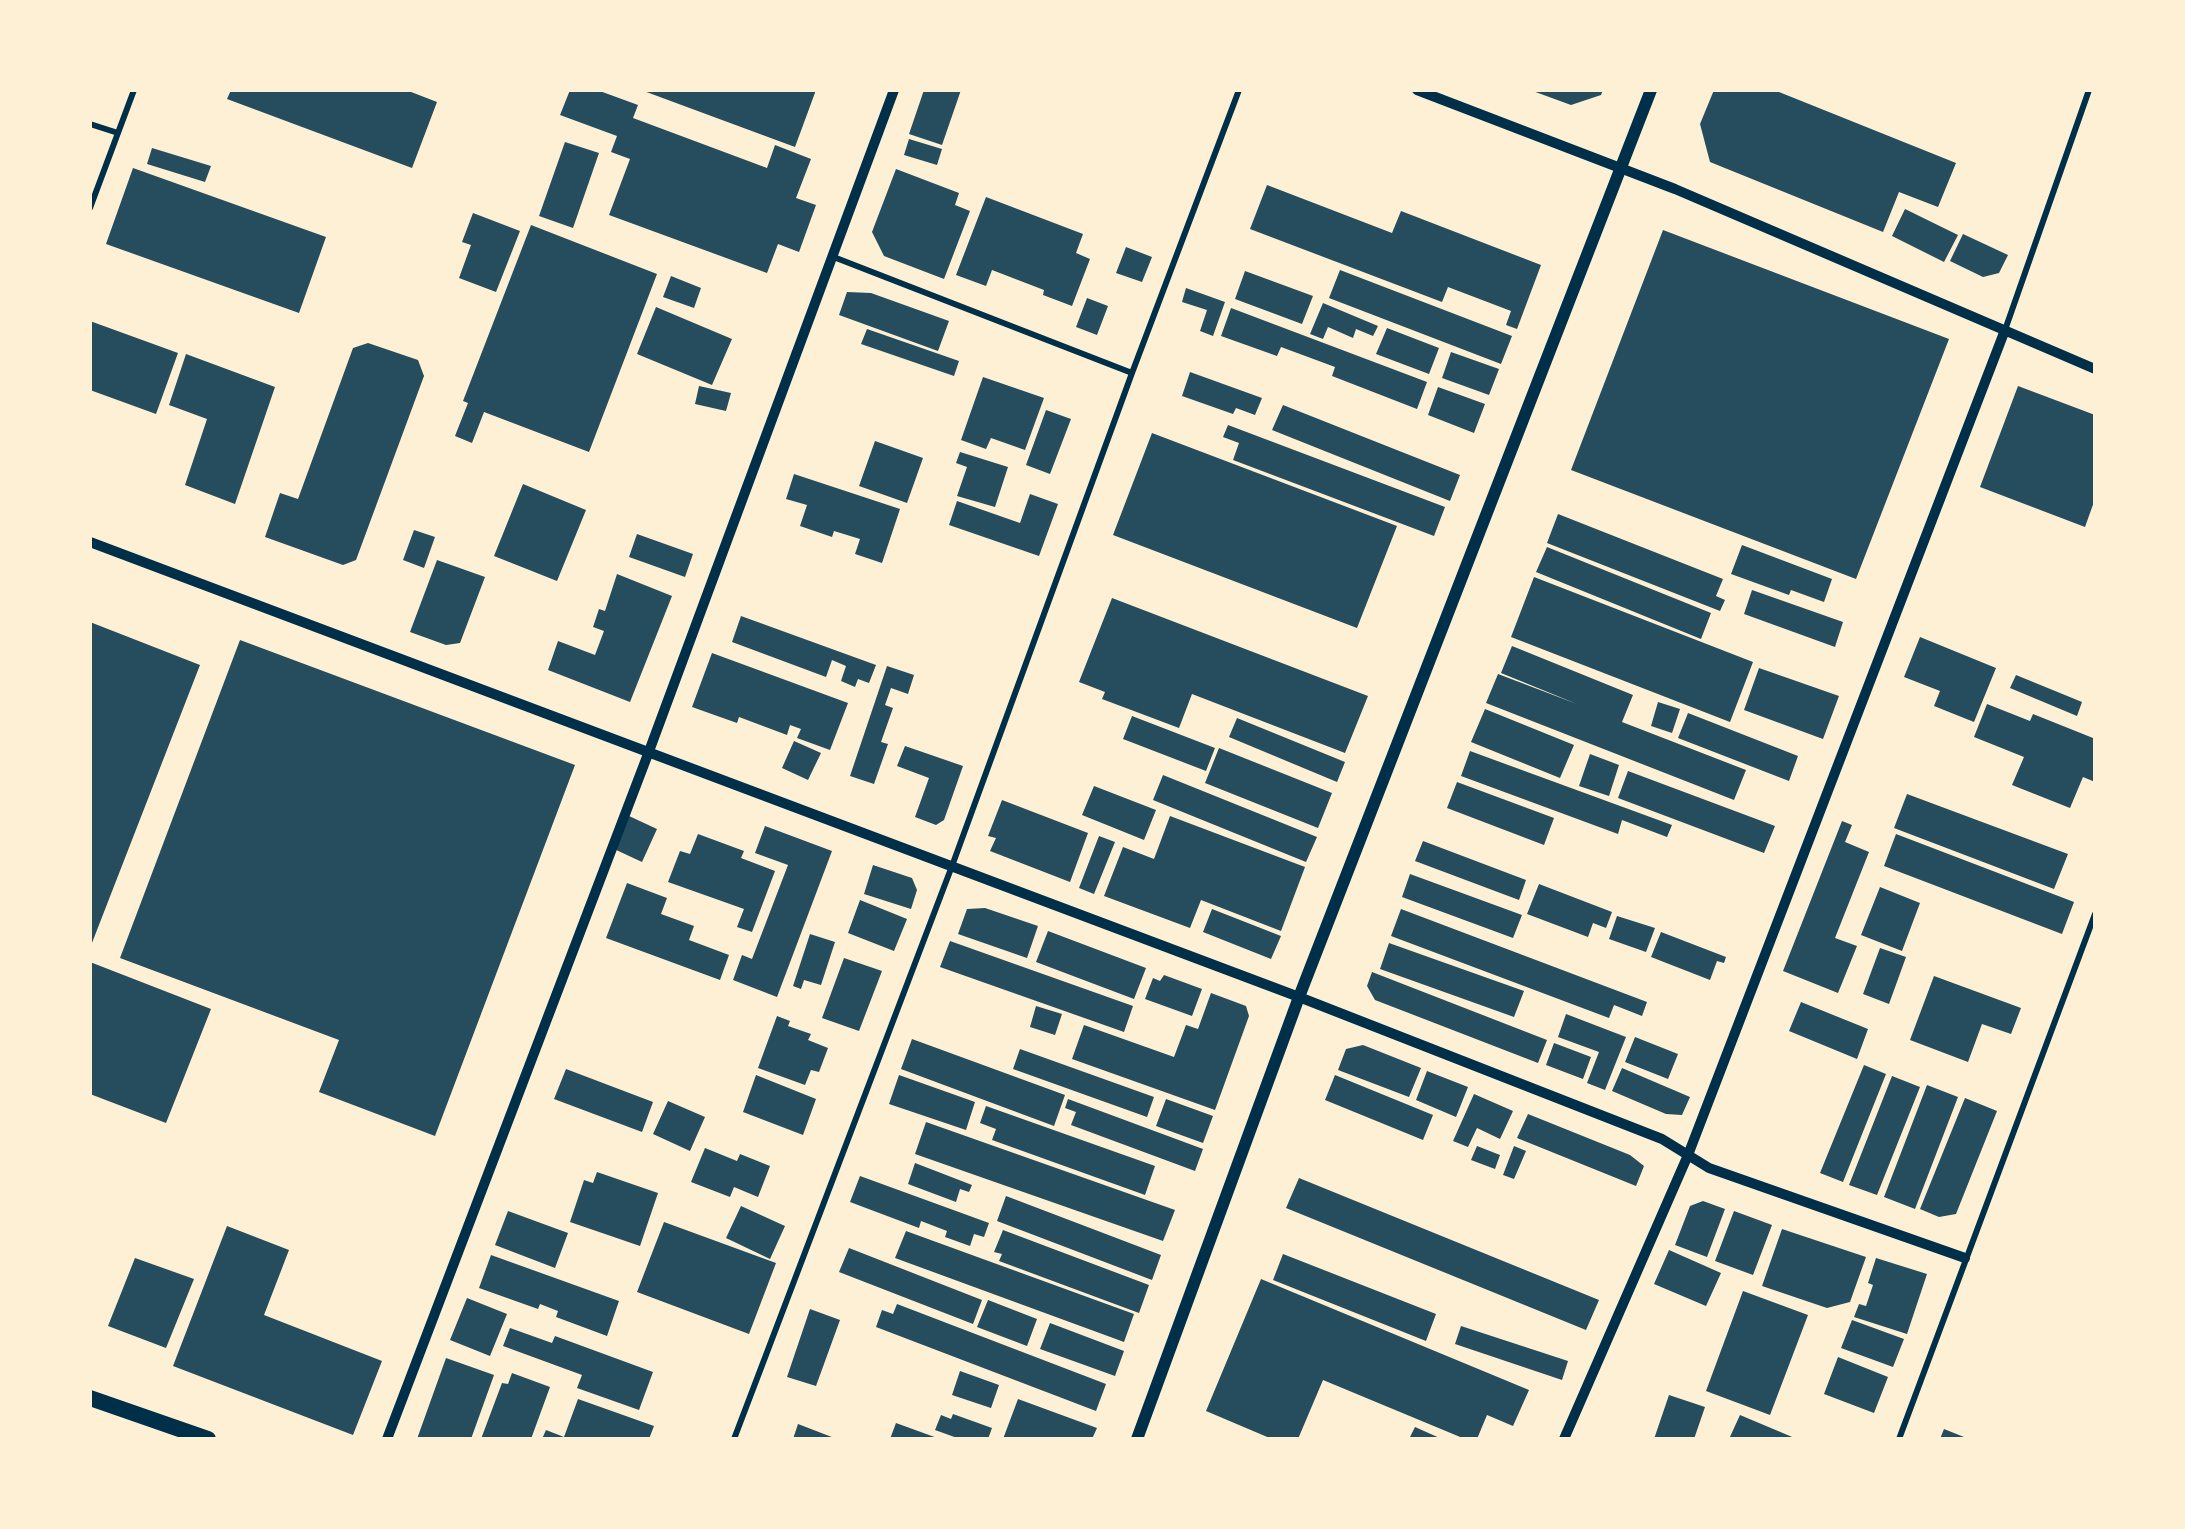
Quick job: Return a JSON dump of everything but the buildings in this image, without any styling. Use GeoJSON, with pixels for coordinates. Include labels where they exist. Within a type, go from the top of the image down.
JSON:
{"type":"FeatureCollection","features":[{"type":"Feature","properties":{"kind":"highway"},"geometry":{"type":"LineString","coordinates":[[90,1398],[208,1439]]}},
{"type":"Feature","properties":{"kind":"main road"},"geometry":{"type":"LineString","coordinates":[[1137,1439],[1299,997],[1651,90]]}},
{"type":"Feature","properties":{"kind":"street"},"geometry":{"type":"LineString","coordinates":[[90,208],[134,90]]}},
{"type":"Feature","properties":{"kind":"street"},"geometry":{"type":"LineString","coordinates":[[387,1439],[648,754],[894,90]]}},
{"type":"Feature","properties":{"kind":"street"},"geometry":{"type":"LineString","coordinates":[[734,1439],[952,866],[1132,373],[1239,90]]}},
{"type":"Feature","properties":{"kind":"street"},"geometry":{"type":"LineString","coordinates":[[1417,90],[1620,167],[2095,369]]}},
{"type":"Feature","properties":{"kind":"street"},"geometry":{"type":"LineString","coordinates":[[1564,1439],[1688,1155],[2005,330],[2089,90]]}},
{"type":"Feature","properties":{"kind":"street"},"geometry":{"type":"LineString","coordinates":[[90,124],[118,133]]}},
{"type":"Feature","properties":{"kind":"street"},"geometry":{"type":"LineString","coordinates":[[831,256],[1132,373]]}},
{"type":"Feature","properties":{"kind":"street"},"geometry":{"type":"LineString","coordinates":[[90,542],[648,754],[1299,997],[1662,1139],[1709,1168],[1965,1258]]}},
{"type":"Feature","properties":{"kind":"street"},"geometry":{"type":"LineString","coordinates":[[1899,1439],[2095,914]]}}]}
